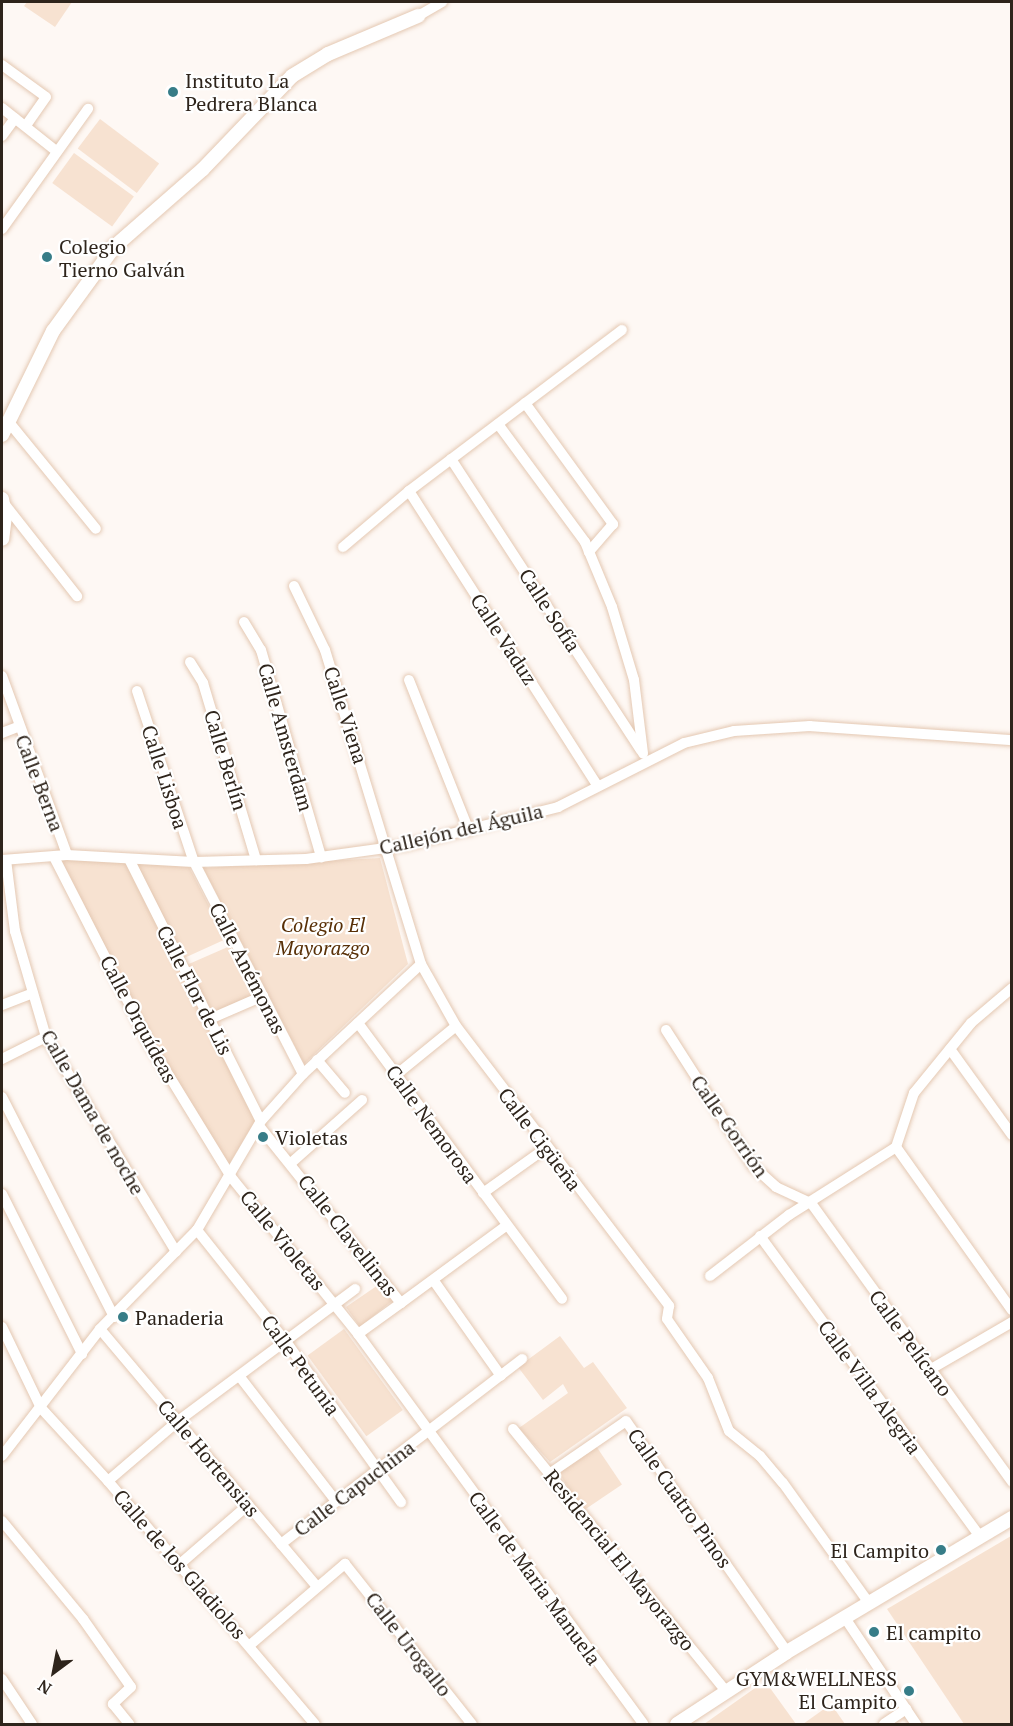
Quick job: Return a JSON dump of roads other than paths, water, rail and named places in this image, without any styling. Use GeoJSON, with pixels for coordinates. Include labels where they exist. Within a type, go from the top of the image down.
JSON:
{"type":"FeatureCollection","features":[{"type":"Feature","properties":{"kind":"street"},"geometry":{"type":"LineString","coordinates":[[2,435],[35,362],[73,300],[136,225],[202,170],[292,76],[328,54],[418,16],[442,2]]}},
{"type":"Feature","properties":{"kind":"street"},"geometry":{"type":"LineString","coordinates":[[2,65],[46,97],[26,126]]}},
{"type":"Feature","properties":{"kind":"street"},"geometry":{"type":"LineString","coordinates":[[2,108],[56,151]]}},
{"type":"Feature","properties":{"kind":"street"},"geometry":{"type":"LineString","coordinates":[[2,229],[88,109]]}},
{"type":"Feature","properties":{"kind":"street"},"geometry":{"type":"LineString","coordinates":[[2,136],[15,118]]}},
{"type":"Feature","properties":{"kind":"street"},"geometry":{"type":"LineString","coordinates":[[343,547],[451,459],[622,330]]}},
{"type":"Feature","properties":{"kind":"street"},"geometry":{"type":"LineString","coordinates":[[525,404],[613,525],[589,552]]}},
{"type":"Feature","properties":{"kind":"street"},"geometry":{"type":"LineString","coordinates":[[8,421],[96,528]]}},
{"type":"Feature","properties":{"kind":"street"},"geometry":{"type":"LineString","coordinates":[[498,424],[589,552],[612,607],[634,680],[645,757]]}},
{"type":"Feature","properties":{"kind":"street","name":"Calle Sofía"},"geometry":{"type":"LineString","coordinates":[[451,459],[645,757]]}},
{"type":"Feature","properties":{"kind":"street","name":"Calle Vaduz"},"geometry":{"type":"LineString","coordinates":[[409,492],[598,786]]}},
{"type":"Feature","properties":{"kind":"street"},"geometry":{"type":"LineString","coordinates":[[2,500],[2,539]]}},
{"type":"Feature","properties":{"kind":"street"},"geometry":{"type":"LineString","coordinates":[[2,500],[77,596]]}},
{"type":"Feature","properties":{"kind":"street","name":"Calle Viena"},"geometry":{"type":"LineString","coordinates":[[294,585],[325,650],[388,848],[421,964]]}},
{"type":"Feature","properties":{"kind":"street","name":"Calle Amsterdam"},"geometry":{"type":"LineString","coordinates":[[244,622],[261,650],[321,856]]}},
{"type":"Feature","properties":{"kind":"street","name":"Calle Berlín"},"geometry":{"type":"LineString","coordinates":[[190,662],[203,683],[256,860]]}},
{"type":"Feature","properties":{"kind":"street","name":"Calle Berna"},"geometry":{"type":"LineString","coordinates":[[2,676],[18,727],[67,855]]}},
{"type":"Feature","properties":{"kind":"street"},"geometry":{"type":"LineString","coordinates":[[409,680],[469,831]]}},
{"type":"Feature","properties":{"kind":"street","name":"Calle Lisboa"},"geometry":{"type":"LineString","coordinates":[[137,692],[194,862]]}},
{"type":"Feature","properties":{"kind":"street","name":"Callejón del Águila"},"geometry":{"type":"LineString","coordinates":[[4,860],[67,855],[194,862],[321,856],[388,848],[469,831],[558,807],[645,757],[684,742],[734,731],[810,726],[1011,740]]}},
{"type":"Feature","properties":{"kind":"street"},"geometry":{"type":"LineString","coordinates":[[2,733],[18,727]]}},
{"type":"Feature","properties":{"kind":"street","name":"Calle Orquídeas"},"geometry":{"type":"LineString","coordinates":[[54,857],[149,1043],[231,1176]]}},
{"type":"Feature","properties":{"kind":"street","name":"Calle Flor de Lis"},"geometry":{"type":"LineString","coordinates":[[129,859],[260,1124]]}},
{"type":"Feature","properties":{"kind":"street","name":"Calle Dama de noche"},"geometry":{"type":"LineString","coordinates":[[4,860],[15,931],[46,1037],[176,1252]]}},
{"type":"Feature","properties":{"kind":"street","name":"Calle Anémonas"},"geometry":{"type":"LineString","coordinates":[[194,862],[303,1074]]}},
{"type":"Feature","properties":{"kind":"street"},"geometry":{"type":"LineString","coordinates":[[4,1452],[41,1408],[100,1329],[197,1230],[260,1124],[317,1060],[421,964]]}},
{"type":"Feature","properties":{"kind":"street","name":"Calle Cigüeña"},"geometry":{"type":"LineString","coordinates":[[421,964],[456,1026],[546,1148],[669,1306],[667,1319],[708,1378],[729,1431],[760,1456],[783,1483],[870,1603]]}},
{"type":"Feature","properties":{"kind":"street"},"geometry":{"type":"LineString","coordinates":[[710,1276],[760,1236],[896,1147],[914,1093],[971,1023],[1011,988]]}},
{"type":"Feature","properties":{"kind":"street"},"geometry":{"type":"LineString","coordinates":[[2,1005],[33,993]]}},
{"type":"Feature","properties":{"kind":"street"},"geometry":{"type":"LineString","coordinates":[[210,1019],[262,996]]}},
{"type":"Feature","properties":{"kind":"street","name":"Calle Nemorosa"},"geometry":{"type":"LineString","coordinates":[[358,1023],[562,1299]]}},
{"type":"Feature","properties":{"kind":"street"},"geometry":{"type":"LineString","coordinates":[[396,1075],[456,1026]]}},
{"type":"Feature","properties":{"kind":"street","name":"Calle Gorrión"},"geometry":{"type":"LineString","coordinates":[[666,1030],[758,1172],[776,1187],[811,1203]]}},
{"type":"Feature","properties":{"kind":"street"},"geometry":{"type":"LineString","coordinates":[[2,1059],[46,1037]]}},
{"type":"Feature","properties":{"kind":"street"},"geometry":{"type":"LineString","coordinates":[[950,1049],[1011,1135]]}},
{"type":"Feature","properties":{"kind":"street"},"geometry":{"type":"LineString","coordinates":[[317,1060],[345,1093]]}},
{"type":"Feature","properties":{"kind":"street"},"geometry":{"type":"LineString","coordinates":[[2,1097],[114,1317]]}},
{"type":"Feature","properties":{"kind":"street"},"geometry":{"type":"LineString","coordinates":[[291,1162],[362,1100]]}},
{"type":"Feature","properties":{"kind":"street","name":"Calle Clavellinas"},"geometry":{"type":"LineString","coordinates":[[260,1124],[401,1303],[358,1334]]}},
{"type":"Feature","properties":{"kind":"street"},"geometry":{"type":"LineString","coordinates":[[896,1147],[1011,1310]]}},
{"type":"Feature","properties":{"kind":"street"},"geometry":{"type":"LineString","coordinates":[[483,1193],[546,1148]]}},
{"type":"Feature","properties":{"kind":"street","name":"Calle Violetas"},"geometry":{"type":"LineString","coordinates":[[231,1176],[335,1304],[428,1432]]}},
{"type":"Feature","properties":{"kind":"street"},"geometry":{"type":"LineString","coordinates":[[2,1194],[82,1354]]}},
{"type":"Feature","properties":{"kind":"street","name":"Calle Pelícano"},"geometry":{"type":"LineString","coordinates":[[811,1203],[1011,1482]]}},
{"type":"Feature","properties":{"kind":"street"},"geometry":{"type":"LineString","coordinates":[[401,1303],[506,1226]]}},
{"type":"Feature","properties":{"kind":"street","name":"Calle Petunia"},"geometry":{"type":"LineString","coordinates":[[197,1230],[287,1343],[401,1502]]}},
{"type":"Feature","properties":{"kind":"street","name":"Calle Villa Alegria"},"geometry":{"type":"LineString","coordinates":[[760,1236],[980,1537]]}},
{"type":"Feature","properties":{"kind":"street"},"geometry":{"type":"LineString","coordinates":[[434,1281],[501,1376]]}},
{"type":"Feature","properties":{"kind":"street","name":"Calle Violetas"},"geometry":{"type":"LineString","coordinates":[[335,1304],[355,1289]]}},
{"type":"Feature","properties":{"kind":"street"},"geometry":{"type":"LineString","coordinates":[[108,1481],[178,1422],[287,1343],[335,1304]]}},
{"type":"Feature","properties":{"kind":"street"},"geometry":{"type":"LineString","coordinates":[[931,1369],[1011,1322]]}},
{"type":"Feature","properties":{"kind":"street","name":"Calle de los Gladiolos"},"geometry":{"type":"LineString","coordinates":[[2,1327],[41,1408],[180,1564],[315,1725]]}},
{"type":"Feature","properties":{"kind":"street","name":"Calle Hortensias"},"geometry":{"type":"LineString","coordinates":[[100,1329],[318,1587]]}},
{"type":"Feature","properties":{"kind":"street","name":"Calle Capuchina"},"geometry":{"type":"LineString","coordinates":[[281,1544],[522,1359]]}},
{"type":"Feature","properties":{"kind":"street"},"geometry":{"type":"LineString","coordinates":[[240,1377],[336,1501]]}},
{"type":"Feature","properties":{"kind":"street","name":"Calle Cuatro Pinos"},"geometry":{"type":"LineString","coordinates":[[549,1474],[626,1421],[787,1652]]}},
{"type":"Feature","properties":{"kind":"street","name":"Residencial El Mayorazgo"},"geometry":{"type":"LineString","coordinates":[[513,1429],[726,1691]]}},
{"type":"Feature","properties":{"kind":"street","name":"Calle de Maria Manuela"},"geometry":{"type":"LineString","coordinates":[[428,1432],[643,1725]]}},
{"type":"Feature","properties":{"kind":"street"},"geometry":{"type":"LineString","coordinates":[[2,1437],[4,1452]]}},
{"type":"Feature","properties":{"kind":"street"},"geometry":{"type":"LineString","coordinates":[[180,1564],[248,1505]]}},
{"type":"Feature","properties":{"kind":"street"},"geometry":{"type":"LineString","coordinates":[[677,1725],[787,1652],[1011,1518]]}},
{"type":"Feature","properties":{"kind":"street"},"geometry":{"type":"LineString","coordinates":[[2,1521],[83,1619],[132,1687],[112,1704],[129,1725]]}},
{"type":"Feature","properties":{"kind":"street","name":"Calle Urogallo"},"geometry":{"type":"LineString","coordinates":[[318,1587],[345,1564],[472,1725]]}},
{"type":"Feature","properties":{"kind":"street"},"geometry":{"type":"LineString","coordinates":[[250,1645],[318,1587]]}},
{"type":"Feature","properties":{"kind":"street"},"geometry":{"type":"LineString","coordinates":[[845,1618],[916,1725]]}},
{"type":"Feature","properties":{"kind":"street"},"geometry":{"type":"LineString","coordinates":[[2,1679],[32,1725]]}},
{"type":"Feature","properties":{"kind":"street"},"geometry":{"type":"LineString","coordinates":[[884,1725],[906,1709]]}},
{"type":"Feature","properties":{"kind":"place","name":"Instituto La Pedrera Blanca"},"geometry":{"type":"Point","coordinates":[173,92]}},
{"type":"Feature","properties":{"kind":"place","name":"Colegio Tierno Galván"},"geometry":{"type":"Point","coordinates":[47,257]}},
{"type":"Feature","properties":{"kind":"place","name":"Violetas"},"geometry":{"type":"Point","coordinates":[263,1137]}},
{"type":"Feature","properties":{"kind":"place","name":"Panaderia"},"geometry":{"type":"Point","coordinates":[123,1317]}},
{"type":"Feature","properties":{"kind":"place","name":"El Campito"},"geometry":{"type":"Point","coordinates":[941,1550]}},
{"type":"Feature","properties":{"kind":"place","name":"El campito"},"geometry":{"type":"Point","coordinates":[874,1632]}},
{"type":"Feature","properties":{"kind":"place","name":"GYM&WELLNESS El Campito"},"geometry":{"type":"Point","coordinates":[909,1691]}},
{"type":"Feature","properties":{"kind":"park label","name":"Colegio El Mayorazgo"},"geometry":{"type":"Point","coordinates":[323,936]}}]}
